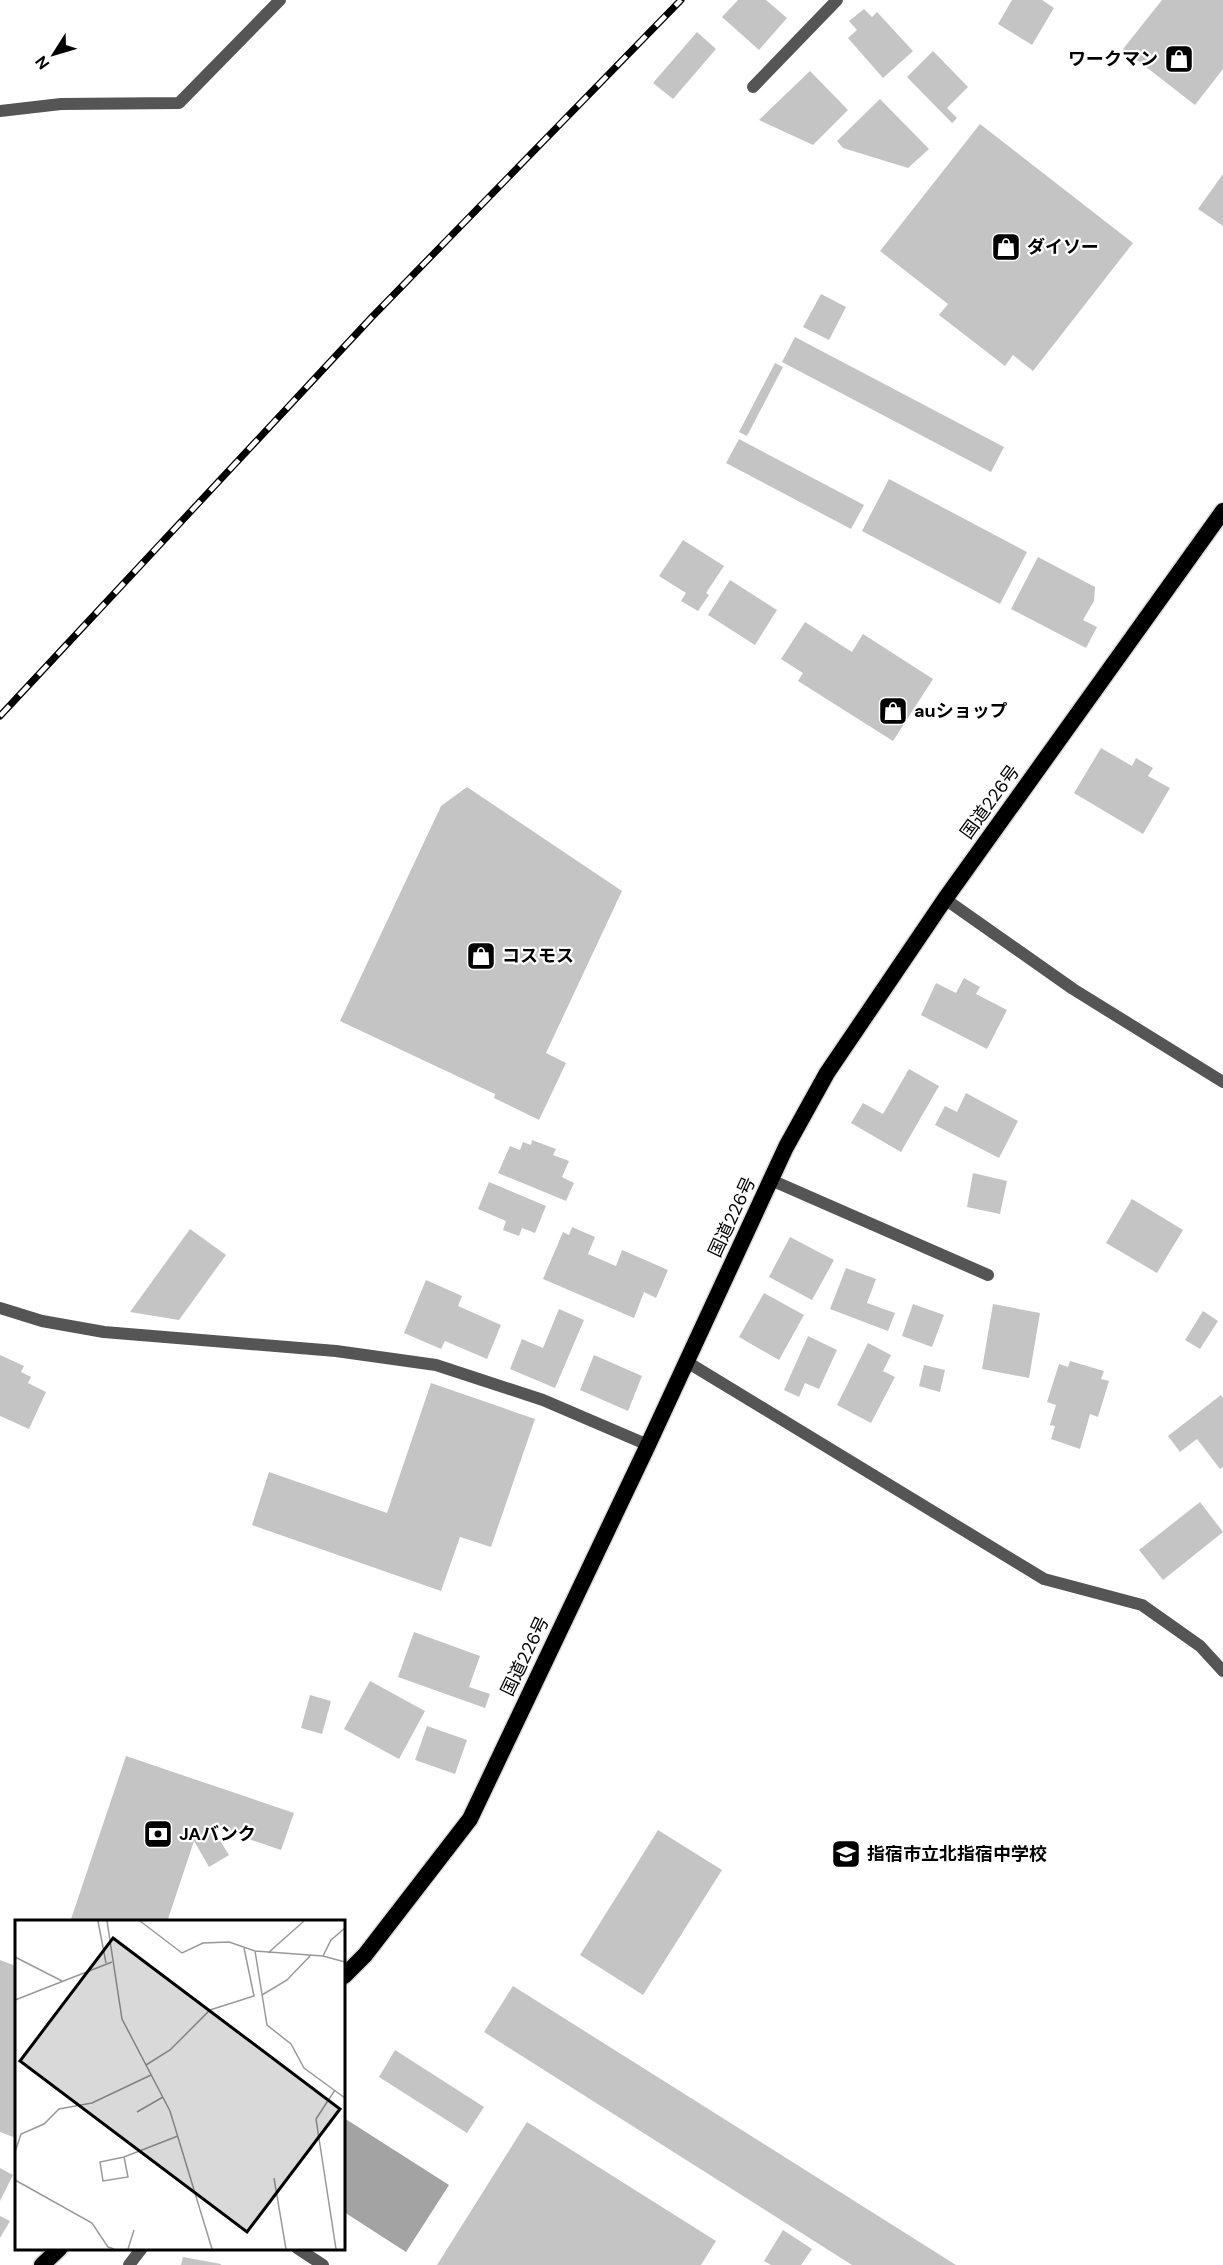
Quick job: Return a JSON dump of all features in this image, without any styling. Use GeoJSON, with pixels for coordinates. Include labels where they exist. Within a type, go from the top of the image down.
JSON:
{"type":"FeatureCollection","features":[{"type":"Feature","properties":{"kind":"highway","name":"国道226号"},"geometry":{"type":"LineString","coordinates":[[345,1975],[364,1955],[470,1819],[786,1148],[827,1073],[945,899],[1223,511]]}},
{"type":"Feature","properties":{"kind":"highway"},"geometry":{"type":"LineString","coordinates":[[42,2265],[58,2250]]}},
{"type":"Feature","properties":{"kind":"street"},"geometry":{"type":"LineString","coordinates":[[0,111],[61,104],[179,103],[280,0]]}},
{"type":"Feature","properties":{"kind":"street"},"geometry":{"type":"LineString","coordinates":[[753,87],[837,0]]}},
{"type":"Feature","properties":{"kind":"street"},"geometry":{"type":"LineString","coordinates":[[945,899],[1073,989],[1223,1082]]}},
{"type":"Feature","properties":{"kind":"street"},"geometry":{"type":"LineString","coordinates":[[771,1180],[988,1275]]}},
{"type":"Feature","properties":{"kind":"street"},"geometry":{"type":"LineString","coordinates":[[0,1308],[42,1321],[104,1332],[336,1351],[436,1365],[543,1400],[648,1445]]}},
{"type":"Feature","properties":{"kind":"street"},"geometry":{"type":"LineString","coordinates":[[687,1362],[1044,1579],[1142,1605],[1200,1646],[1223,1671]]}},
{"type":"Feature","properties":{"kind":"street"},"geometry":{"type":"LineString","coordinates":[[129,2265],[140,2250]]}},
{"type":"Feature","properties":{"kind":"street"},"geometry":{"type":"LineString","coordinates":[[300,2250],[323,2265]]}},
{"type":"Feature","properties":{"kind":"shaded area"},"geometry":{"type":"Polygon","coordinates":[[[345,2119],[449,2185],[406,2252],[345,2213],[345,2119]]]}},
{"type":"Feature","properties":{"kind":"building"},"geometry":{"type":"Polygon","coordinates":[[[738,0],[766,0],[787,18],[759,50],[722,17],[738,0]]]}},
{"type":"Feature","properties":{"kind":"building"},"geometry":{"type":"Polygon","coordinates":[[[1012,0],[1042,0],[1054,8],[1032,45],[998,24],[1012,0]]]}},
{"type":"Feature","properties":{"kind":"building","name":"ワークマン"},"geometry":{"type":"Polygon","coordinates":[[[1162,0],[1223,0],[1223,69],[1195,105],[1123,49],[1162,0]]]}},
{"type":"Feature","properties":{"kind":"building"},"geometry":{"type":"Polygon","coordinates":[[[864,9],[872,17],[877,12],[913,51],[883,78],[848,38],[857,30],[849,21],[864,9]]]}},
{"type":"Feature","properties":{"kind":"building"},"geometry":{"type":"Polygon","coordinates":[[[697,32],[716,49],[673,99],[653,83],[697,32]]]}},
{"type":"Feature","properties":{"kind":"building"},"geometry":{"type":"Polygon","coordinates":[[[933,51],[968,87],[947,108],[957,118],[952,123],[907,77],[933,51]]]}},
{"type":"Feature","properties":{"kind":"building"},"geometry":{"type":"Polygon","coordinates":[[[810,71],[848,110],[813,145],[759,120],[810,71]]]}},
{"type":"Feature","properties":{"kind":"building"},"geometry":{"type":"Polygon","coordinates":[[[880,99],[929,149],[908,168],[843,148],[837,141],[880,99]]]}},
{"type":"Feature","properties":{"kind":"building","name":"ダイソー"},"geometry":{"type":"Polygon","coordinates":[[[980,124],[1133,243],[1033,371],[1013,355],[1005,366],[939,315],[948,304],[880,251],[980,124]]]}},
{"type":"Feature","properties":{"kind":"building"},"geometry":{"type":"Polygon","coordinates":[[[1223,174],[1223,226],[1198,209],[1223,174]]]}},
{"type":"Feature","properties":{"kind":"building"},"geometry":{"type":"Polygon","coordinates":[[[821,294],[846,307],[829,340],[803,327],[821,294]]]}},
{"type":"Feature","properties":{"kind":"building"},"geometry":{"type":"Polygon","coordinates":[[[795,337],[1004,447],[991,472],[782,362],[795,337]]]}},
{"type":"Feature","properties":{"kind":"building"},"geometry":{"type":"Polygon","coordinates":[[[775,363],[783,367],[747,436],[739,432],[775,363]]]}},
{"type":"Feature","properties":{"kind":"building"},"geometry":{"type":"Polygon","coordinates":[[[739,439],[864,505],[851,529],[726,463],[739,439]]]}},
{"type":"Feature","properties":{"kind":"building"},"geometry":{"type":"Polygon","coordinates":[[[889,479],[1027,552],[1000,604],[862,531],[889,479]]]}},
{"type":"Feature","properties":{"kind":"building"},"geometry":{"type":"Polygon","coordinates":[[[683,540],[724,566],[706,593],[709,595],[698,611],[681,601],[686,593],[659,576],[683,540]]]}},
{"type":"Feature","properties":{"kind":"building"},"geometry":{"type":"Polygon","coordinates":[[[1038,557],[1095,587],[1094,601],[1083,620],[1097,627],[1086,648],[1011,609],[1038,557]]]}},
{"type":"Feature","properties":{"kind":"building"},"geometry":{"type":"Polygon","coordinates":[[[730,580],[777,610],[755,645],[708,615],[730,580]]]}},
{"type":"Feature","properties":{"kind":"building"},"geometry":{"type":"Polygon","coordinates":[[[805,622],[852,652],[863,634],[933,679],[893,741],[798,681],[803,673],[781,659],[805,622]]]}},
{"type":"Feature","properties":{"kind":"building"},"geometry":{"type":"Polygon","coordinates":[[[1101,748],[1132,766],[1136,758],[1153,768],[1148,776],[1170,788],[1143,834],[1074,793],[1101,748]]]}},
{"type":"Feature","properties":{"kind":"building","name":"コスモス"},"geometry":{"type":"Polygon","coordinates":[[[467,787],[622,891],[546,1053],[566,1063],[539,1120],[494,1098],[495,1094],[340,1021],[441,806],[467,787]]]}},
{"type":"Feature","properties":{"kind":"building"},"geometry":{"type":"Polygon","coordinates":[[[964,978],[980,987],[976,994],[1007,1010],[987,1049],[921,1015],[936,983],[956,993],[964,978]]]}},
{"type":"Feature","properties":{"kind":"building"},"geometry":{"type":"Polygon","coordinates":[[[909,1069],[939,1086],[901,1152],[851,1123],[863,1103],[883,1114],[909,1069]]]}},
{"type":"Feature","properties":{"kind":"building"},"geometry":{"type":"Polygon","coordinates":[[[966,1093],[1018,1121],[999,1158],[935,1125],[945,1106],[957,1112],[966,1093]]]}},
{"type":"Feature","properties":{"kind":"building"},"geometry":{"type":"Polygon","coordinates":[[[532,1140],[556,1149],[553,1155],[569,1161],[562,1177],[574,1183],[566,1201],[498,1173],[510,1146],[520,1150],[523,1142],[531,1145],[532,1140]]]}},
{"type":"Feature","properties":{"kind":"building"},"geometry":{"type":"Polygon","coordinates":[[[973,1173],[1007,1181],[1000,1214],[967,1207],[973,1173]]]}},
{"type":"Feature","properties":{"kind":"building"},"geometry":{"type":"Polygon","coordinates":[[[489,1182],[546,1206],[535,1233],[522,1228],[519,1236],[503,1230],[506,1221],[478,1209],[489,1182]]]}},
{"type":"Feature","properties":{"kind":"building"},"geometry":{"type":"Polygon","coordinates":[[[1132,1199],[1183,1230],[1157,1273],[1106,1243],[1132,1199]]]}},
{"type":"Feature","properties":{"kind":"building"},"geometry":{"type":"Polygon","coordinates":[[[572,1227],[595,1237],[588,1254],[616,1266],[622,1250],[668,1270],[656,1298],[644,1292],[634,1318],[543,1279],[563,1232],[569,1235],[572,1227]]]}},
{"type":"Feature","properties":{"kind":"building"},"geometry":{"type":"Polygon","coordinates":[[[190,1229],[226,1255],[179,1320],[130,1312],[190,1229]]]}},
{"type":"Feature","properties":{"kind":"building"},"geometry":{"type":"Polygon","coordinates":[[[790,1237],[834,1260],[812,1300],[769,1277],[790,1237]]]}},
{"type":"Feature","properties":{"kind":"building"},"geometry":{"type":"Polygon","coordinates":[[[846,1268],[876,1279],[867,1303],[895,1313],[888,1331],[830,1309],[846,1268]]]}},
{"type":"Feature","properties":{"kind":"building"},"geometry":{"type":"Polygon","coordinates":[[[426,1280],[462,1296],[458,1306],[501,1325],[487,1359],[445,1341],[441,1349],[404,1333],[426,1280]]]}},
{"type":"Feature","properties":{"kind":"building"},"geometry":{"type":"Polygon","coordinates":[[[764,1293],[804,1315],[779,1360],[739,1337],[764,1293]]]}},
{"type":"Feature","properties":{"kind":"building"},"geometry":{"type":"Polygon","coordinates":[[[913,1304],[944,1315],[932,1347],[902,1336],[913,1304]]]}},
{"type":"Feature","properties":{"kind":"building"},"geometry":{"type":"Polygon","coordinates":[[[993,1304],[1040,1313],[1029,1378],[982,1369],[993,1304]]]}},
{"type":"Feature","properties":{"kind":"building"},"geometry":{"type":"Polygon","coordinates":[[[559,1309],[584,1320],[555,1388],[510,1369],[522,1339],[543,1348],[559,1309]]]}},
{"type":"Feature","properties":{"kind":"building"},"geometry":{"type":"Polygon","coordinates":[[[1203,1311],[1218,1321],[1200,1349],[1185,1340],[1203,1311]]]}},
{"type":"Feature","properties":{"kind":"building"},"geometry":{"type":"Polygon","coordinates":[[[808,1336],[837,1350],[819,1389],[805,1383],[799,1397],[784,1390],[808,1336]]]}},
{"type":"Feature","properties":{"kind":"building"},"geometry":{"type":"Polygon","coordinates":[[[868,1343],[891,1355],[883,1371],[895,1377],[871,1423],[837,1405],[868,1343]]]}},
{"type":"Feature","properties":{"kind":"building"},"geometry":{"type":"Polygon","coordinates":[[[0,1355],[24,1366],[21,1372],[31,1377],[28,1383],[46,1392],[29,1429],[0,1416],[0,1355]]]}},
{"type":"Feature","properties":{"kind":"building"},"geometry":{"type":"Polygon","coordinates":[[[594,1355],[642,1376],[628,1411],[580,1390],[594,1355]]]}},
{"type":"Feature","properties":{"kind":"building"},"geometry":{"type":"Polygon","coordinates":[[[1070,1361],[1104,1371],[1101,1379],[1109,1381],[1098,1417],[1090,1414],[1080,1449],[1051,1439],[1055,1426],[1050,1425],[1056,1405],[1047,1402],[1059,1364],[1068,1367],[1070,1361]]]}},
{"type":"Feature","properties":{"kind":"building"},"geometry":{"type":"Polygon","coordinates":[[[924,1365],[945,1370],[940,1392],[919,1386],[924,1365]]]}},
{"type":"Feature","properties":{"kind":"building"},"geometry":{"type":"Polygon","coordinates":[[[431,1383],[535,1419],[491,1547],[460,1537],[441,1591],[252,1525],[269,1472],[387,1513],[431,1383]]]}},
{"type":"Feature","properties":{"kind":"building"},"geometry":{"type":"Polygon","coordinates":[[[1221,1395],[1223,1398],[1223,1467],[1220,1469],[1197,1439],[1180,1452],[1168,1436],[1221,1395]]]}},
{"type":"Feature","properties":{"kind":"building"},"geometry":{"type":"Polygon","coordinates":[[[1200,1502],[1223,1532],[1163,1580],[1139,1550],[1200,1502]]]}},
{"type":"Feature","properties":{"kind":"building"},"geometry":{"type":"Polygon","coordinates":[[[414,1632],[480,1656],[469,1687],[490,1694],[485,1708],[398,1677],[414,1632]]]}},
{"type":"Feature","properties":{"kind":"building"},"geometry":{"type":"Polygon","coordinates":[[[370,1681],[425,1711],[399,1759],[344,1729],[370,1681]]]}},
{"type":"Feature","properties":{"kind":"building"},"geometry":{"type":"Polygon","coordinates":[[[310,1695],[331,1701],[322,1734],[301,1728],[310,1695]]]}},
{"type":"Feature","properties":{"kind":"building"},"geometry":{"type":"Polygon","coordinates":[[[427,1726],[467,1740],[455,1774],[415,1760],[427,1726]]]}},
{"type":"Feature","properties":{"kind":"building","name":"JAバンク"},"geometry":{"type":"Polygon","coordinates":[[[126,1756],[294,1813],[281,1850],[211,1826],[229,1855],[209,1867],[194,1841],[168,1920],[71,1920],[126,1756]]]}},
{"type":"Feature","properties":{"kind":"building"},"geometry":{"type":"Polygon","coordinates":[[[658,1830],[722,1870],[643,1995],[580,1955],[658,1830]]]}},
{"type":"Feature","properties":{"kind":"building"},"geometry":{"type":"Polygon","coordinates":[[[0,1960],[15,1966],[15,2138],[0,2132],[0,1960]]]}},
{"type":"Feature","properties":{"kind":"building"},"geometry":{"type":"Polygon","coordinates":[[[513,1986],[956,2265],[852,2265],[484,2032],[513,1986]]]}},
{"type":"Feature","properties":{"kind":"building"},"geometry":{"type":"Polygon","coordinates":[[[395,2050],[484,2107],[467,2133],[379,2077],[395,2050]]]}},
{"type":"Feature","properties":{"kind":"building"},"geometry":{"type":"Polygon","coordinates":[[[527,2122],[716,2241],[701,2265],[437,2265],[527,2122]]]}},
{"type":"Feature","properties":{"kind":"building"},"geometry":{"type":"Polygon","coordinates":[[[0,2168],[13,2175],[0,2201],[0,2168]]]}},
{"type":"Feature","properties":{"kind":"building"},"geometry":{"type":"Polygon","coordinates":[[[0,2216],[10,2221],[0,2238],[0,2216]]]}},
{"type":"Feature","properties":{"kind":"building"},"geometry":{"type":"Polygon","coordinates":[[[783,2230],[812,2249],[801,2265],[771,2265],[764,2261],[783,2230]]]}},
{"type":"Feature","properties":{"kind":"building"},"geometry":{"type":"Polygon","coordinates":[[[183,2257],[221,2264],[221,2265],[181,2265],[183,2257]]]}},
{"type":"Feature","properties":{"kind":"railway"},"geometry":{"type":"LineString","coordinates":[[0,716],[371,318],[681,0]]}},
{"type":"Feature","properties":{"kind":"place","name":"ワークマン"},"geometry":{"type":"Point","coordinates":[1179,59]}},
{"type":"Feature","properties":{"kind":"place","name":"ダイソー"},"geometry":{"type":"Point","coordinates":[1006,247]}},
{"type":"Feature","properties":{"kind":"place","name":"auショップ"},"geometry":{"type":"Point","coordinates":[893,711]}},
{"type":"Feature","properties":{"kind":"place","name":"コスモス"},"geometry":{"type":"Point","coordinates":[481,956]}},
{"type":"Feature","properties":{"kind":"place","name":"JAバンク"},"geometry":{"type":"Point","coordinates":[158,1834]}},
{"type":"Feature","properties":{"kind":"place","name":"指宿市立北指宿中学校"},"geometry":{"type":"Point","coordinates":[846,1854]}}]}
